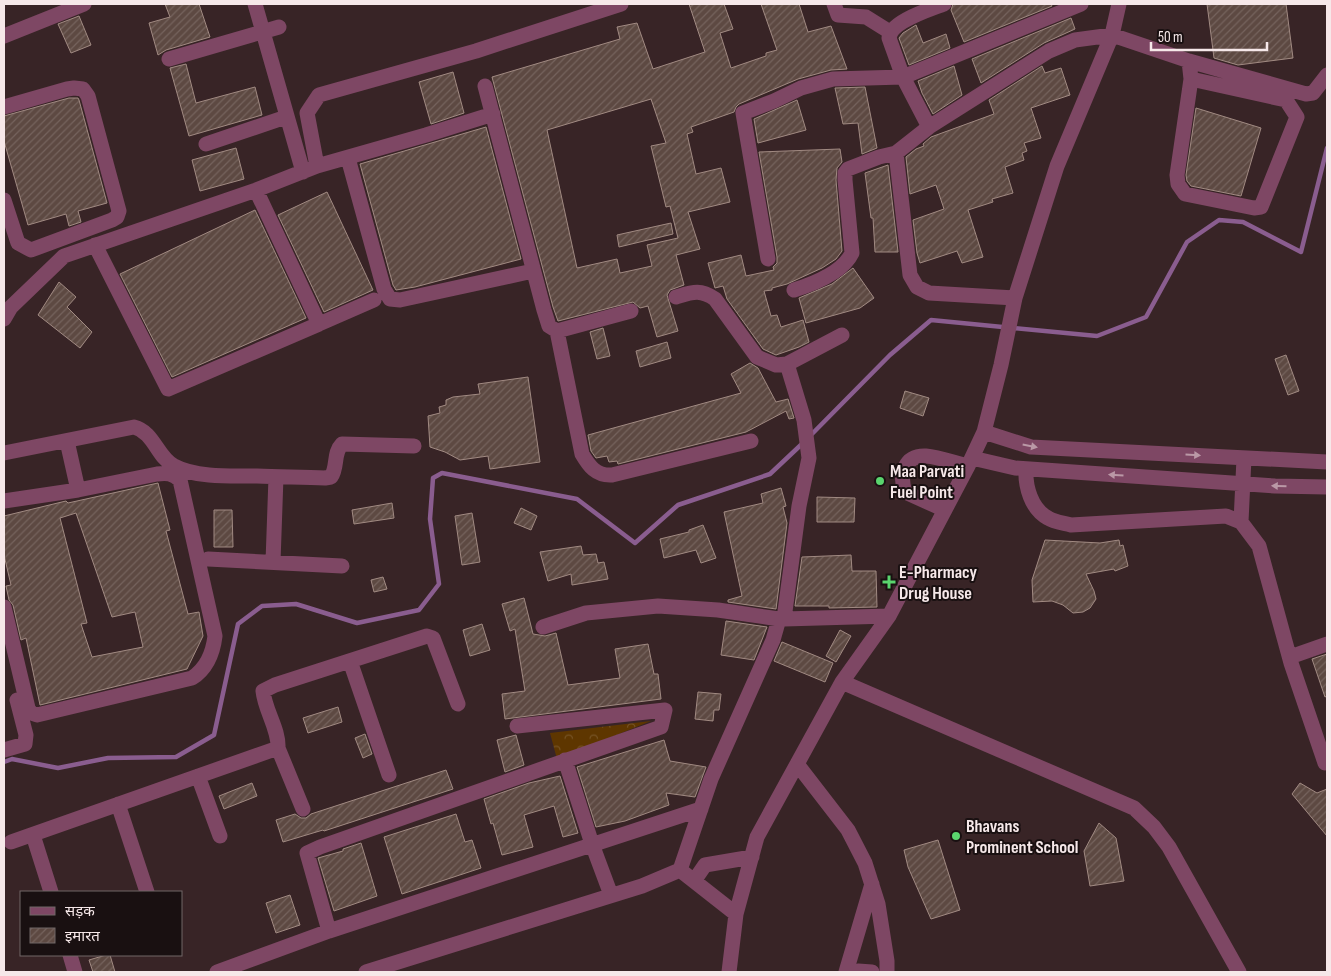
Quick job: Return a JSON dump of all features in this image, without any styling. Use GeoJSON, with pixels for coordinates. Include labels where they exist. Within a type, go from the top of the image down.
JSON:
{"type":"FeatureCollection","features":[{"type":"Feature","properties":{"kind":"street"},"geometry":{"type":"LineString","coordinates":[[4,36],[84,4]]}},
{"type":"Feature","properties":{"kind":"street"},"geometry":{"type":"LineString","coordinates":[[254,4],[286,118],[310,169]]}},
{"type":"Feature","properties":{"kind":"street"},"geometry":{"type":"LineString","coordinates":[[310,169],[307,113],[319,95],[476,51],[621,4]]}},
{"type":"Feature","properties":{"kind":"street"},"geometry":{"type":"LineString","coordinates":[[834,4],[838,15],[866,17],[890,32]]}},
{"type":"Feature","properties":{"kind":"street"},"geometry":{"type":"LineString","coordinates":[[929,127],[903,77],[889,38],[890,32],[898,24],[944,4]]}},
{"type":"Feature","properties":{"kind":"street"},"geometry":{"type":"LineString","coordinates":[[768,259],[743,113],[801,88],[834,79],[903,77],[1081,4]]}},
{"type":"Feature","properties":{"kind":"street"},"geometry":{"type":"LineString","coordinates":[[729,972],[736,914],[757,837],[842,682],[889,616],[984,432],[1001,365],[1014,300],[1057,166],[1112,34],[1114,5]]}},
{"type":"Feature","properties":{"kind":"street"},"geometry":{"type":"LineString","coordinates":[[169,59],[279,27]]}},
{"type":"Feature","properties":{"kind":"street"},"geometry":{"type":"LineString","coordinates":[[794,290],[823,279],[849,261],[852,254],[845,172],[854,166],[896,153],[929,127],[1049,51],[1075,40],[1112,34],[1189,62],[1306,94],[1314,92],[1327,75]]}},
{"type":"Feature","properties":{"kind":"street"},"geometry":{"type":"LineString","coordinates":[[1189,62],[1191,79],[1177,175],[1178,184],[1185,194],[1254,208],[1260,207],[1297,116],[1286,100],[1191,79]]}},
{"type":"Feature","properties":{"kind":"street"},"geometry":{"type":"LineString","coordinates":[[485,86],[549,326],[557,331],[582,454],[590,468],[604,475],[612,475],[751,442]]}},
{"type":"Feature","properties":{"kind":"street"},"geometry":{"type":"LineString","coordinates":[[4,107],[74,88],[83,89],[88,96],[119,205],[119,211],[117,217],[112,220],[30,250],[18,243],[4,200]]}},
{"type":"Feature","properties":{"kind":"street"},"geometry":{"type":"LineString","coordinates":[[6,309],[64,256],[256,190],[310,169],[493,114]]}},
{"type":"Feature","properties":{"kind":"street"},"geometry":{"type":"LineString","coordinates":[[206,144],[286,118]]}},
{"type":"Feature","properties":{"kind":"street"},"geometry":{"type":"LineString","coordinates":[[896,153],[910,275],[917,287],[929,293],[1014,300]]}},
{"type":"Feature","properties":{"kind":"street"},"geometry":{"type":"LineString","coordinates":[[348,158],[384,289],[390,299],[400,300],[533,271]]}},
{"type":"Feature","properties":{"kind":"street"},"geometry":{"type":"LineString","coordinates":[[256,190],[318,324]]}},
{"type":"Feature","properties":{"kind":"street"},"geometry":{"type":"LineString","coordinates":[[59,240],[64,256]]}},
{"type":"Feature","properties":{"kind":"street"},"geometry":{"type":"LineString","coordinates":[[95,245],[168,389],[374,300]]}},
{"type":"Feature","properties":{"kind":"street"},"geometry":{"type":"LineString","coordinates":[[676,297],[693,292],[705,292],[715,299],[757,358],[776,365],[787,364],[842,334]]}},
{"type":"Feature","properties":{"kind":"street"},"geometry":{"type":"LineString","coordinates":[[557,331],[630,310]]}},
{"type":"Feature","properties":{"kind":"street"},"geometry":{"type":"LineString","coordinates":[[366,972],[612,896],[680,870],[729,736],[781,619],[799,506],[809,458],[804,420],[787,364]]}},
{"type":"Feature","properties":{"kind":"street"},"geometry":{"type":"LineString","coordinates":[[4,453],[134,427],[142,429],[147,434],[172,466],[189,472],[229,476],[331,477],[334,472],[337,449],[342,444],[414,446]]}},
{"type":"Feature","properties":{"kind":"street"},"geometry":{"type":"LineString","coordinates":[[984,432],[1031,447],[1327,462]]}},
{"type":"Feature","properties":{"kind":"street"},"geometry":{"type":"LineString","coordinates":[[67,440],[78,490]]}},
{"type":"Feature","properties":{"kind":"street"},"geometry":{"type":"LineString","coordinates":[[945,510],[905,492],[902,483],[904,468],[911,459],[925,456],[1026,469],[1243,484],[1327,487]]}},
{"type":"Feature","properties":{"kind":"street"},"geometry":{"type":"LineString","coordinates":[[1241,522],[1244,458]]}},
{"type":"Feature","properties":{"kind":"street"},"geometry":{"type":"LineString","coordinates":[[1026,469],[1026,483],[1038,510],[1048,518],[1071,525],[1226,516],[1241,522],[1259,546],[1290,657],[1325,762],[1327,762]]}},
{"type":"Feature","properties":{"kind":"street"},"geometry":{"type":"LineString","coordinates":[[4,501],[78,490],[167,473],[175,476],[180,480],[214,636],[214,647],[204,667],[199,674],[192,678],[36,715],[31,713],[28,708],[4,607]]}},
{"type":"Feature","properties":{"kind":"street"},"geometry":{"type":"LineString","coordinates":[[273,562],[276,477]]}},
{"type":"Feature","properties":{"kind":"street"},"geometry":{"type":"LineString","coordinates":[[208,558],[342,566]]}},
{"type":"Feature","properties":{"kind":"street"},"geometry":{"type":"LineString","coordinates":[[543,627],[586,612],[658,606],[718,610],[781,619],[889,616]]}},
{"type":"Feature","properties":{"kind":"street"},"geometry":{"type":"LineString","coordinates":[[303,809],[278,748],[278,740],[263,692],[275,685],[427,636],[433,638],[458,704]]}},
{"type":"Feature","properties":{"kind":"street"},"geometry":{"type":"LineString","coordinates":[[1290,657],[1327,644]]}},
{"type":"Feature","properties":{"kind":"street"},"geometry":{"type":"LineString","coordinates":[[4,645],[26,735],[25,744],[4,750]]}},
{"type":"Feature","properties":{"kind":"street"},"geometry":{"type":"LineString","coordinates":[[350,661],[388,775]]}},
{"type":"Feature","properties":{"kind":"street"},"geometry":{"type":"LineString","coordinates":[[842,682],[1134,808],[1154,827],[1169,847],[1238,972]]}},
{"type":"Feature","properties":{"kind":"street"},"geometry":{"type":"LineString","coordinates":[[329,931],[306,852],[661,727],[665,710],[517,726]]}},
{"type":"Feature","properties":{"kind":"street"},"geometry":{"type":"LineString","coordinates":[[11,842],[278,748]]}},
{"type":"Feature","properties":{"kind":"street"},"geometry":{"type":"LineString","coordinates":[[565,760],[592,844],[612,896]]}},
{"type":"Feature","properties":{"kind":"street"},"geometry":{"type":"LineString","coordinates":[[797,764],[848,830],[865,863],[878,904],[887,972]]}},
{"type":"Feature","properties":{"kind":"street"},"geometry":{"type":"LineString","coordinates":[[198,776],[220,836]]}},
{"type":"Feature","properties":{"kind":"street"},"geometry":{"type":"LineString","coordinates":[[118,804],[146,891]]}},
{"type":"Feature","properties":{"kind":"street"},"geometry":{"type":"LineString","coordinates":[[217,972],[329,931],[701,809]]}},
{"type":"Feature","properties":{"kind":"street"},"geometry":{"type":"LineString","coordinates":[[33,835],[51,891]]}},
{"type":"Feature","properties":{"kind":"street"},"geometry":{"type":"LineString","coordinates":[[694,881],[705,865],[752,857]]}},
{"type":"Feature","properties":{"kind":"street"},"geometry":{"type":"LineString","coordinates":[[680,870],[736,914]]}},
{"type":"Feature","properties":{"kind":"street"},"geometry":{"type":"LineString","coordinates":[[846,972],[872,884]]}},
{"type":"Feature","properties":{"kind":"street"},"geometry":{"type":"LineString","coordinates":[[70,956],[75,972]]}},
{"type":"Feature","properties":{"kind":"street"},"geometry":{"type":"LineString","coordinates":[[855,972],[872,972]]}},
{"type":"Feature","properties":{"kind":"green space"},"geometry":{"type":"Polygon","coordinates":[[[651,721],[557,759],[550,733],[651,721]]]}},
{"type":"Feature","properties":{"kind":"building"},"geometry":{"type":"Polygon","coordinates":[[[165,4],[199,4],[210,37],[166,50],[158,55],[149,23],[170,17],[165,4]]]}},
{"type":"Feature","properties":{"kind":"building"},"geometry":{"type":"Polygon","coordinates":[[[689,4],[724,4],[733,29],[720,33],[731,68],[766,56],[766,53],[777,50],[761,4],[799,4],[808,32],[831,26],[847,69],[831,70],[798,79],[739,104],[734,112],[691,127],[693,132],[687,134],[696,174],[721,168],[730,202],[688,212],[700,249],[676,255],[684,285],[670,290],[667,295],[678,331],[657,337],[648,306],[640,308],[633,302],[558,321],[492,77],[620,39],[617,27],[637,23],[653,69],[705,52],[689,4]],[[651,99],[547,130],[577,268],[617,259],[620,273],[652,266],[647,245],[678,238],[670,206],[666,207],[651,146],[666,143],[651,99]]]}},
{"type":"Feature","properties":{"kind":"building"},"geometry":{"type":"Polygon","coordinates":[[[953,4],[1051,4],[1052,6],[964,42],[951,10],[953,4]]]}},
{"type":"Feature","properties":{"kind":"building"},"geometry":{"type":"Polygon","coordinates":[[[1207,4],[1286,4],[1293,58],[1238,65],[1214,58],[1207,4]]]}},
{"type":"Feature","properties":{"kind":"building"},"geometry":{"type":"Polygon","coordinates":[[[79,16],[91,45],[71,53],[58,24],[79,16]]]}},
{"type":"Feature","properties":{"kind":"building"},"geometry":{"type":"Polygon","coordinates":[[[1071,18],[1075,29],[1044,43],[981,83],[972,59],[1071,18]]]}},
{"type":"Feature","properties":{"kind":"building"},"geometry":{"type":"Polygon","coordinates":[[[916,25],[923,43],[946,34],[950,48],[909,65],[899,38],[903,33],[916,25]]]}},
{"type":"Feature","properties":{"kind":"building"},"geometry":{"type":"Polygon","coordinates":[[[186,64],[196,103],[255,87],[262,115],[189,136],[170,68],[186,64]]]}},
{"type":"Feature","properties":{"kind":"building"},"geometry":{"type":"Polygon","coordinates":[[[954,66],[962,95],[933,114],[918,81],[954,66]]]}},
{"type":"Feature","properties":{"kind":"building"},"geometry":{"type":"Polygon","coordinates":[[[1042,66],[1045,73],[1061,68],[1070,95],[1031,108],[1041,138],[1024,143],[1027,151],[1022,153],[1024,160],[1005,167],[1013,193],[992,199],[993,202],[968,210],[983,257],[962,263],[957,251],[920,263],[913,220],[944,209],[936,185],[910,194],[906,157],[916,149],[924,146],[923,144],[931,137],[994,114],[989,100],[1042,66]]]}},
{"type":"Feature","properties":{"kind":"building"},"geometry":{"type":"Polygon","coordinates":[[[453,72],[464,113],[431,124],[419,82],[453,72]]]}},
{"type":"Feature","properties":{"kind":"building"},"geometry":{"type":"Polygon","coordinates":[[[865,87],[877,148],[862,154],[858,123],[843,124],[835,88],[865,87]]]}},
{"type":"Feature","properties":{"kind":"building"},"geometry":{"type":"Polygon","coordinates":[[[69,98],[78,98],[79,100],[107,203],[78,211],[81,222],[69,226],[66,214],[28,225],[4,141],[4,116],[69,98]]]}},
{"type":"Feature","properties":{"kind":"building"},"geometry":{"type":"Polygon","coordinates":[[[797,100],[806,130],[758,143],[754,119],[797,100]]]}},
{"type":"Feature","properties":{"kind":"building"},"geometry":{"type":"Polygon","coordinates":[[[1196,108],[1261,128],[1241,196],[1191,186],[1187,181],[1186,175],[1196,108]]]}},
{"type":"Feature","properties":{"kind":"building"},"geometry":{"type":"Polygon","coordinates":[[[486,127],[521,259],[415,287],[396,290],[393,285],[360,164],[486,127]]]}},
{"type":"Feature","properties":{"kind":"building"},"geometry":{"type":"Polygon","coordinates":[[[236,148],[244,179],[200,191],[192,160],[236,148]]]}},
{"type":"Feature","properties":{"kind":"building"},"geometry":{"type":"Polygon","coordinates":[[[840,149],[842,162],[837,168],[836,180],[842,251],[836,259],[822,268],[787,284],[772,288],[772,290],[764,291],[771,316],[777,315],[781,327],[803,320],[809,342],[776,355],[763,349],[727,299],[723,286],[715,288],[708,263],[741,255],[746,276],[774,270],[773,267],[777,263],[777,257],[759,152],[840,149]]]}},
{"type":"Feature","properties":{"kind":"building"},"geometry":{"type":"Polygon","coordinates":[[[888,165],[898,252],[875,252],[873,218],[871,218],[865,173],[888,165]]]}},
{"type":"Feature","properties":{"kind":"building"},"geometry":{"type":"Polygon","coordinates":[[[327,192],[373,290],[324,312],[278,215],[327,192]]]}},
{"type":"Feature","properties":{"kind":"building"},"geometry":{"type":"Polygon","coordinates":[[[255,210],[306,318],[172,377],[120,274],[255,210]]]}},
{"type":"Feature","properties":{"kind":"building"},"geometry":{"type":"Polygon","coordinates":[[[671,223],[673,234],[619,247],[617,235],[671,223]]]}},
{"type":"Feature","properties":{"kind":"building"},"geometry":{"type":"Polygon","coordinates":[[[853,268],[874,298],[860,308],[806,323],[799,298],[832,284],[853,268]]]}},
{"type":"Feature","properties":{"kind":"building"},"geometry":{"type":"Polygon","coordinates":[[[59,282],[76,297],[67,307],[92,332],[80,348],[38,315],[59,282]]]}},
{"type":"Feature","properties":{"kind":"building"},"geometry":{"type":"Polygon","coordinates":[[[603,328],[610,356],[597,359],[590,332],[603,328]]]}},
{"type":"Feature","properties":{"kind":"building"},"geometry":{"type":"Polygon","coordinates":[[[667,342],[671,358],[640,367],[636,351],[667,342]]]}},
{"type":"Feature","properties":{"kind":"building"},"geometry":{"type":"Polygon","coordinates":[[[1286,355],[1299,391],[1288,395],[1275,359],[1286,355]]]}},
{"type":"Feature","properties":{"kind":"building"},"geometry":{"type":"Polygon","coordinates":[[[750,363],[758,368],[776,402],[788,399],[794,418],[789,419],[786,411],[746,432],[618,464],[617,461],[609,462],[607,456],[596,458],[591,451],[588,435],[741,393],[731,374],[750,363]]]}},
{"type":"Feature","properties":{"kind":"building"},"geometry":{"type":"Polygon","coordinates":[[[528,377],[540,462],[490,469],[488,456],[460,460],[430,447],[428,416],[440,413],[439,407],[446,405],[446,400],[453,397],[480,394],[478,384],[528,377]]]}},
{"type":"Feature","properties":{"kind":"building"},"geometry":{"type":"Polygon","coordinates":[[[905,391],[929,398],[923,416],[900,408],[905,391]]]}},
{"type":"Feature","properties":{"kind":"building"},"geometry":{"type":"Polygon","coordinates":[[[158,483],[170,530],[166,531],[188,614],[199,612],[203,636],[187,669],[40,705],[26,638],[21,640],[13,605],[9,600],[6,586],[11,585],[4,555],[4,516],[66,501],[68,503],[158,483]],[[76,513],[60,518],[87,623],[81,624],[92,657],[143,647],[135,612],[112,617],[76,513]]]}},
{"type":"Feature","properties":{"kind":"building"},"geometry":{"type":"Polygon","coordinates":[[[781,488],[786,506],[783,507],[787,523],[776,609],[728,602],[728,600],[742,596],[724,512],[763,503],[761,494],[781,488]]]}},
{"type":"Feature","properties":{"kind":"building"},"geometry":{"type":"Polygon","coordinates":[[[817,497],[855,498],[854,522],[817,522],[817,497]]]}},
{"type":"Feature","properties":{"kind":"building"},"geometry":{"type":"Polygon","coordinates":[[[392,503],[394,518],[354,524],[352,510],[392,503]]]}},
{"type":"Feature","properties":{"kind":"building"},"geometry":{"type":"Polygon","coordinates":[[[521,508],[537,516],[531,530],[514,523],[521,508]]]}},
{"type":"Feature","properties":{"kind":"building"},"geometry":{"type":"Polygon","coordinates":[[[214,510],[232,510],[233,547],[214,547],[214,510]]]}},
{"type":"Feature","properties":{"kind":"building"},"geometry":{"type":"Polygon","coordinates":[[[472,513],[480,562],[462,565],[455,516],[472,513]]]}},
{"type":"Feature","properties":{"kind":"building"},"geometry":{"type":"Polygon","coordinates":[[[703,525],[716,558],[701,563],[696,550],[664,558],[660,539],[689,532],[689,530],[703,525]]]}},
{"type":"Feature","properties":{"kind":"building"},"geometry":{"type":"Polygon","coordinates":[[[1045,540],[1100,543],[1119,540],[1120,546],[1123,545],[1128,566],[1115,571],[1114,569],[1086,574],[1096,599],[1090,608],[1083,612],[1073,613],[1063,605],[1052,601],[1033,602],[1032,580],[1045,540]]]}},
{"type":"Feature","properties":{"kind":"building"},"geometry":{"type":"Polygon","coordinates":[[[581,546],[583,555],[596,554],[598,563],[604,562],[608,579],[572,585],[571,574],[548,581],[540,552],[581,546]]]}},
{"type":"Feature","properties":{"kind":"building"},"geometry":{"type":"Polygon","coordinates":[[[851,555],[852,571],[876,571],[877,607],[829,608],[829,606],[795,606],[802,557],[851,555]]]}},
{"type":"Feature","properties":{"kind":"building"},"geometry":{"type":"Polygon","coordinates":[[[383,577],[387,589],[374,592],[371,580],[383,577]]]}},
{"type":"Feature","properties":{"kind":"building"},"geometry":{"type":"Polygon","coordinates":[[[524,598],[533,634],[545,636],[556,633],[568,685],[620,678],[615,649],[648,644],[654,674],[658,674],[661,699],[505,719],[502,694],[525,691],[515,629],[510,631],[502,604],[524,598]]]}},
{"type":"Feature","properties":{"kind":"building"},"geometry":{"type":"Polygon","coordinates":[[[726,621],[767,627],[754,660],[721,655],[726,621]]]}},
{"type":"Feature","properties":{"kind":"building"},"geometry":{"type":"Polygon","coordinates":[[[482,624],[490,650],[470,656],[463,630],[482,624]]]}},
{"type":"Feature","properties":{"kind":"building"},"geometry":{"type":"Polygon","coordinates":[[[840,630],[851,636],[836,662],[826,656],[840,630]]]}},
{"type":"Feature","properties":{"kind":"building"},"geometry":{"type":"Polygon","coordinates":[[[782,642],[833,663],[825,682],[774,661],[782,642]]]}},
{"type":"Feature","properties":{"kind":"building"},"geometry":{"type":"Polygon","coordinates":[[[1327,654],[1327,696],[1325,697],[1312,659],[1327,654]]]}},
{"type":"Feature","properties":{"kind":"building"},"geometry":{"type":"Polygon","coordinates":[[[698,692],[721,694],[719,710],[714,710],[713,721],[695,719],[698,692]]]}},
{"type":"Feature","properties":{"kind":"building"},"geometry":{"type":"Polygon","coordinates":[[[338,707],[342,722],[308,733],[303,718],[338,707]]]}},
{"type":"Feature","properties":{"kind":"building"},"geometry":{"type":"Polygon","coordinates":[[[365,734],[372,754],[363,758],[355,738],[365,734]]]}},
{"type":"Feature","properties":{"kind":"building"},"geometry":{"type":"Polygon","coordinates":[[[516,735],[524,765],[505,772],[497,740],[516,735]]]}},
{"type":"Feature","properties":{"kind":"building"},"geometry":{"type":"Polygon","coordinates":[[[664,740],[670,761],[706,767],[695,797],[666,793],[669,805],[625,821],[596,827],[577,767],[664,740]]]}},
{"type":"Feature","properties":{"kind":"building"},"geometry":{"type":"Polygon","coordinates":[[[446,770],[453,789],[324,831],[283,842],[276,820],[295,814],[301,818],[306,818],[311,814],[446,770]]]}},
{"type":"Feature","properties":{"kind":"building"},"geometry":{"type":"Polygon","coordinates":[[[560,776],[578,833],[563,837],[554,806],[524,815],[533,847],[502,855],[484,799],[529,783],[560,776]]]}},
{"type":"Feature","properties":{"kind":"building"},"geometry":{"type":"Polygon","coordinates":[[[252,783],[257,796],[224,809],[219,796],[252,783]]]}},
{"type":"Feature","properties":{"kind":"building"},"geometry":{"type":"Polygon","coordinates":[[[1300,783],[1317,793],[1327,789],[1327,836],[1292,794],[1300,783]]]}},
{"type":"Feature","properties":{"kind":"building"},"geometry":{"type":"Polygon","coordinates":[[[456,814],[465,842],[472,840],[481,868],[402,894],[384,837],[456,814]]]}},
{"type":"Feature","properties":{"kind":"building"},"geometry":{"type":"Polygon","coordinates":[[[1099,823],[1116,838],[1124,881],[1090,886],[1084,851],[1099,823]]]}},
{"type":"Feature","properties":{"kind":"building"},"geometry":{"type":"Polygon","coordinates":[[[938,840],[960,910],[931,919],[908,867],[904,850],[938,840]]]}},
{"type":"Feature","properties":{"kind":"building"},"geometry":{"type":"Polygon","coordinates":[[[361,843],[377,896],[334,911],[318,858],[343,851],[343,849],[361,843]]]}},
{"type":"Feature","properties":{"kind":"building"},"geometry":{"type":"Polygon","coordinates":[[[290,895],[300,925],[276,933],[266,903],[290,895]]]}},
{"type":"Feature","properties":{"kind":"building"},"geometry":{"type":"Polygon","coordinates":[[[110,956],[115,972],[93,972],[89,960],[110,956]]]}},
{"type":"Feature","properties":{"kind":"waterway"},"geometry":{"type":"LineString","coordinates":[[809,437],[890,355],[931,320],[1097,336],[1146,317],[1187,242],[1219,220],[1243,222],[1301,252],[1327,148]]}},
{"type":"Feature","properties":{"kind":"waterway"},"geometry":{"type":"LineString","coordinates":[[4,762],[12,759],[58,768],[108,758],[176,757],[214,735],[238,624],[262,606],[296,604],[357,623],[419,610],[439,584],[430,519],[433,478],[442,473],[577,499],[635,543],[678,505],[770,474],[804,442]]}},
{"type":"Feature","properties":{"kind":"place","name":"Maa Parvati Fuel Point"},"geometry":{"type":"Point","coordinates":[880,481]}},
{"type":"Feature","properties":{"kind":"place","name":"E-Pharmacy Drug House"},"geometry":{"type":"Point","coordinates":[889,582]}},
{"type":"Feature","properties":{"kind":"place","name":"Bhavans Prominent School"},"geometry":{"type":"Point","coordinates":[956,836]}}]}
